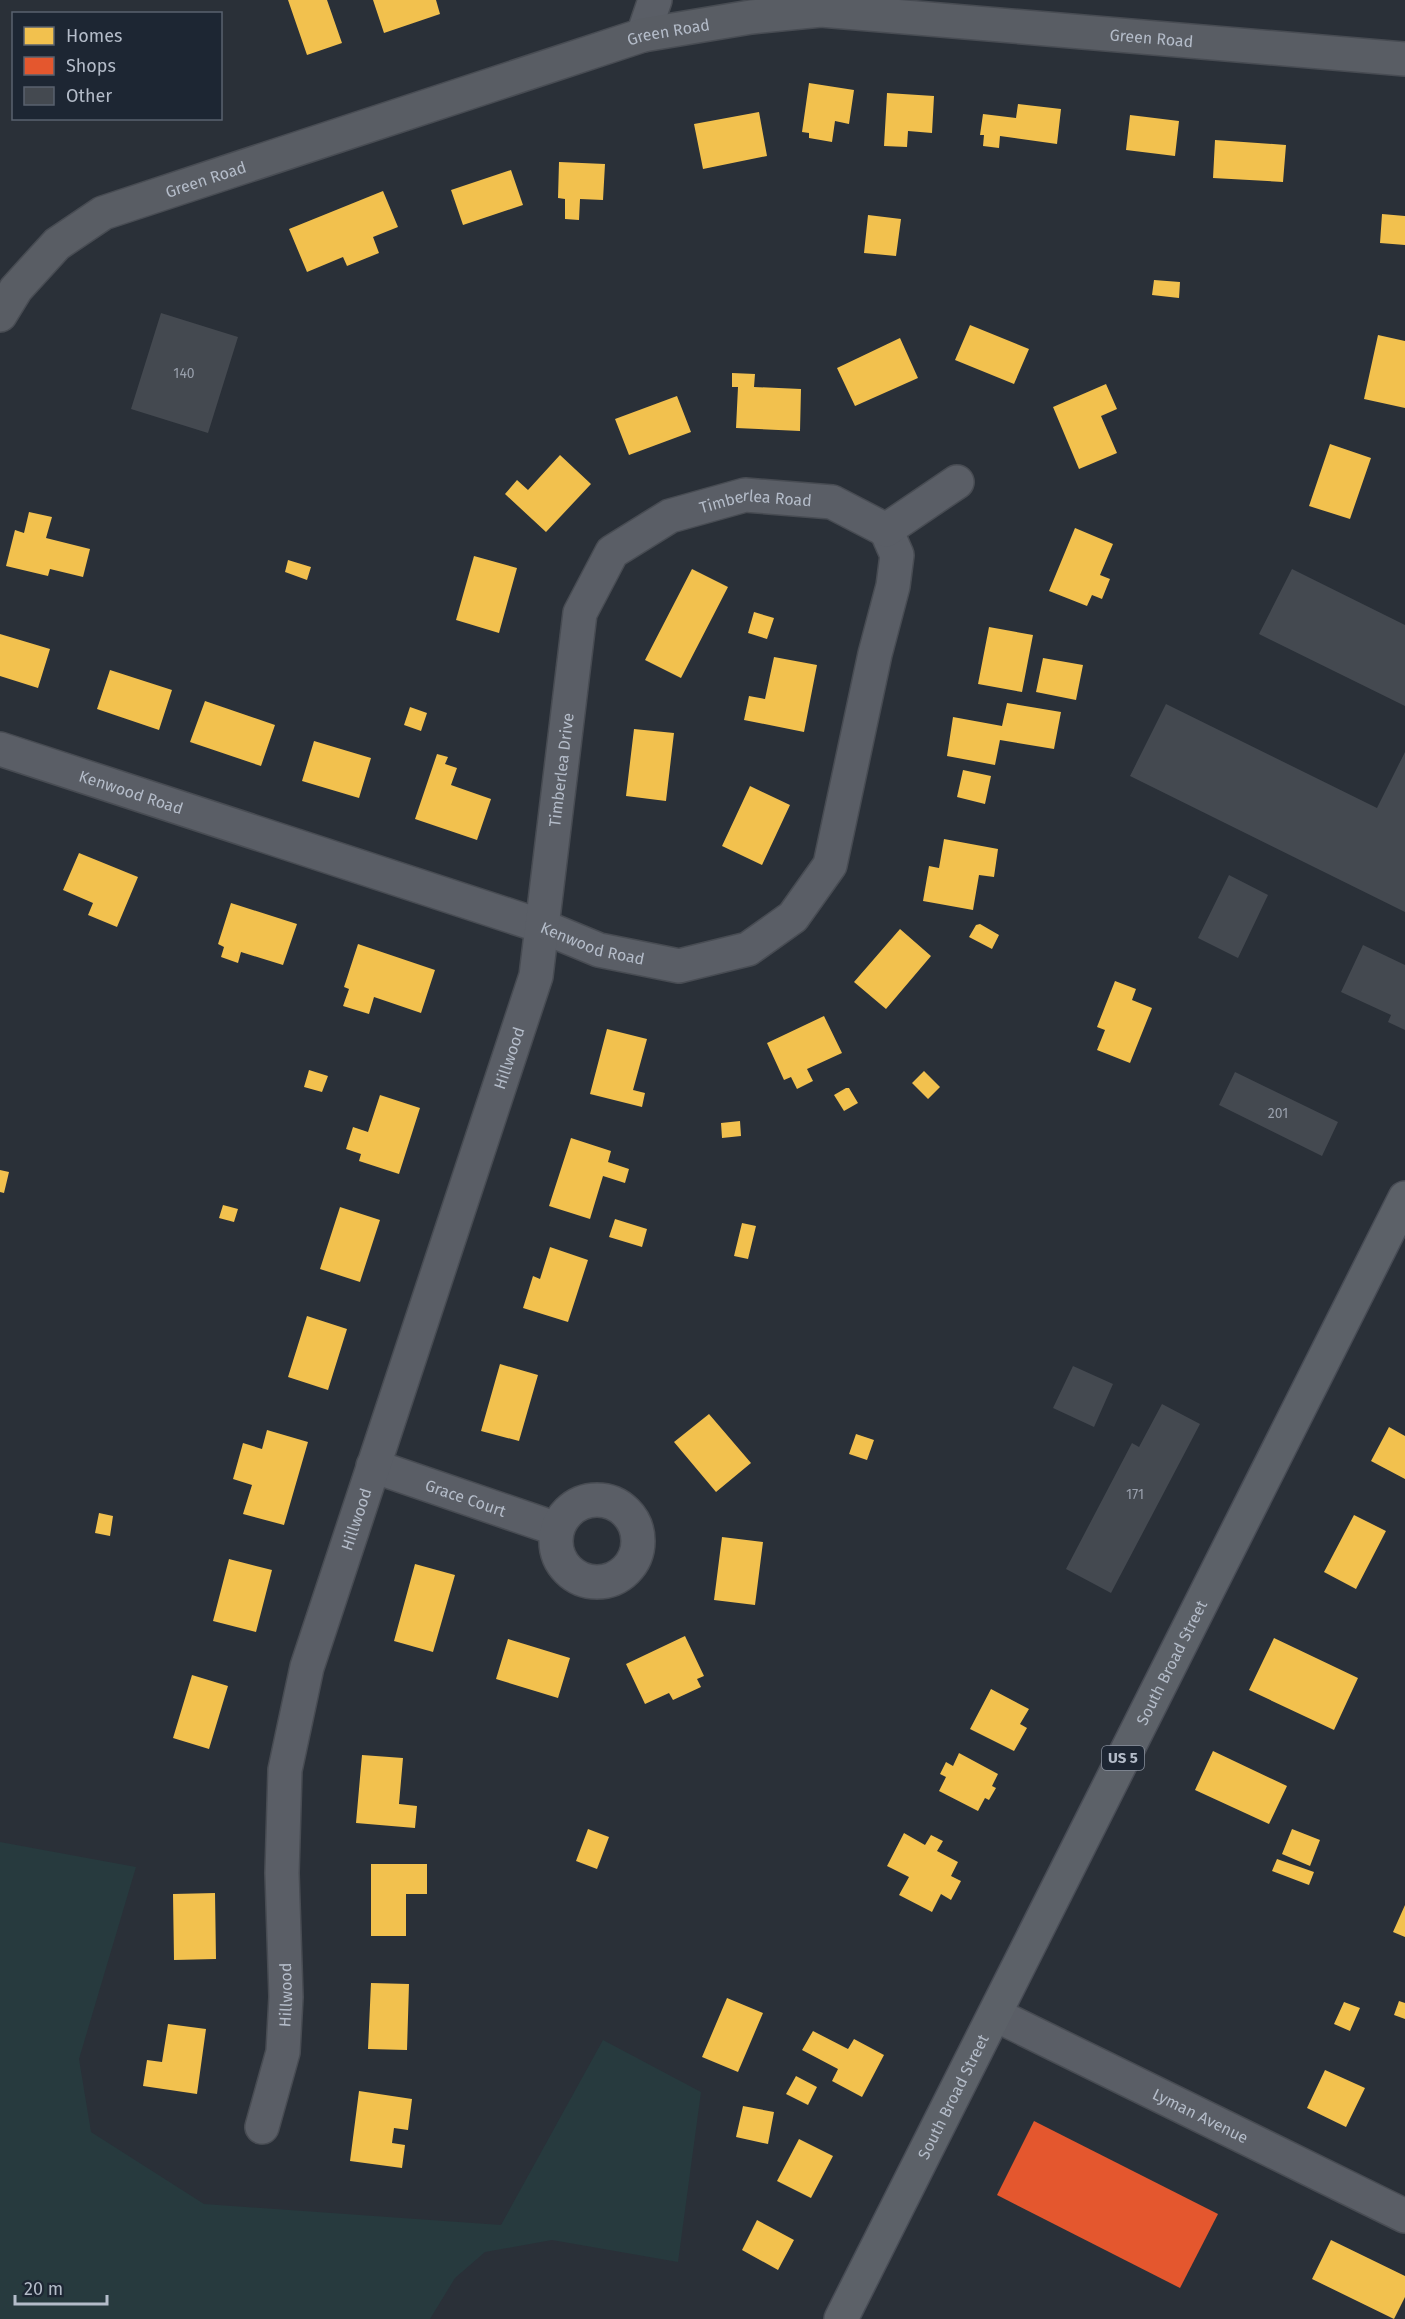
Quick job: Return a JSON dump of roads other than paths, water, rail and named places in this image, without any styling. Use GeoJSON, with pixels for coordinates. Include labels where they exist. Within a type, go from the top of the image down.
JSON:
{"type":"FeatureCollection","features":[{"type":"Feature","properties":{"kind":"main road","name":"South Broad Street"},"geometry":{"type":"LineString","coordinates":[[841,2319],[996,2015],[1405,1198]]}},
{"type":"Feature","properties":{"kind":"street"},"geometry":{"type":"LineString","coordinates":[[643,35],[655,0]]}},
{"type":"Feature","properties":{"kind":"street","name":"Green Road"},"geometry":{"type":"LineString","coordinates":[[0,315],[16,289],[57,244],[103,213],[643,35],[751,17],[821,10],[1405,59]]}},
{"type":"Feature","properties":{"kind":"street"},"geometry":{"type":"LineString","coordinates":[[886,530],[957,482]]}},
{"type":"Feature","properties":{"kind":"street","name":"Timberlea Road"},"geometry":{"type":"LineString","coordinates":[[580,613],[612,552],[670,516],[745,495],[832,502],[886,530]]}},
{"type":"Feature","properties":{"kind":"street","name":"Kenwood Road"},"geometry":{"type":"LineString","coordinates":[[0,749],[541,926],[599,950],[679,966],[748,949],[793,917],[830,865],[875,654],[893,586],[897,555],[886,530]]}},
{"type":"Feature","properties":{"kind":"street","name":"Timberlea Drive"},"geometry":{"type":"LineString","coordinates":[[541,926],[580,613]]}},
{"type":"Feature","properties":{"kind":"street","name":"Hillwood"},"geometry":{"type":"LineString","coordinates":[[262,2127],[283,2052],[286,1997],[282,1873],[285,1770],[307,1667],[536,976],[541,926]]}},
{"type":"Feature","properties":{"kind":"street","name":"Grace Court"},"geometry":{"type":"LineString","coordinates":[[373,1466],[557,1529]]}},
{"type":"Feature","properties":{"kind":"street","name":"Lyman Avenue"},"geometry":{"type":"LineString","coordinates":[[996,2015],[1405,2216]]}}]}
